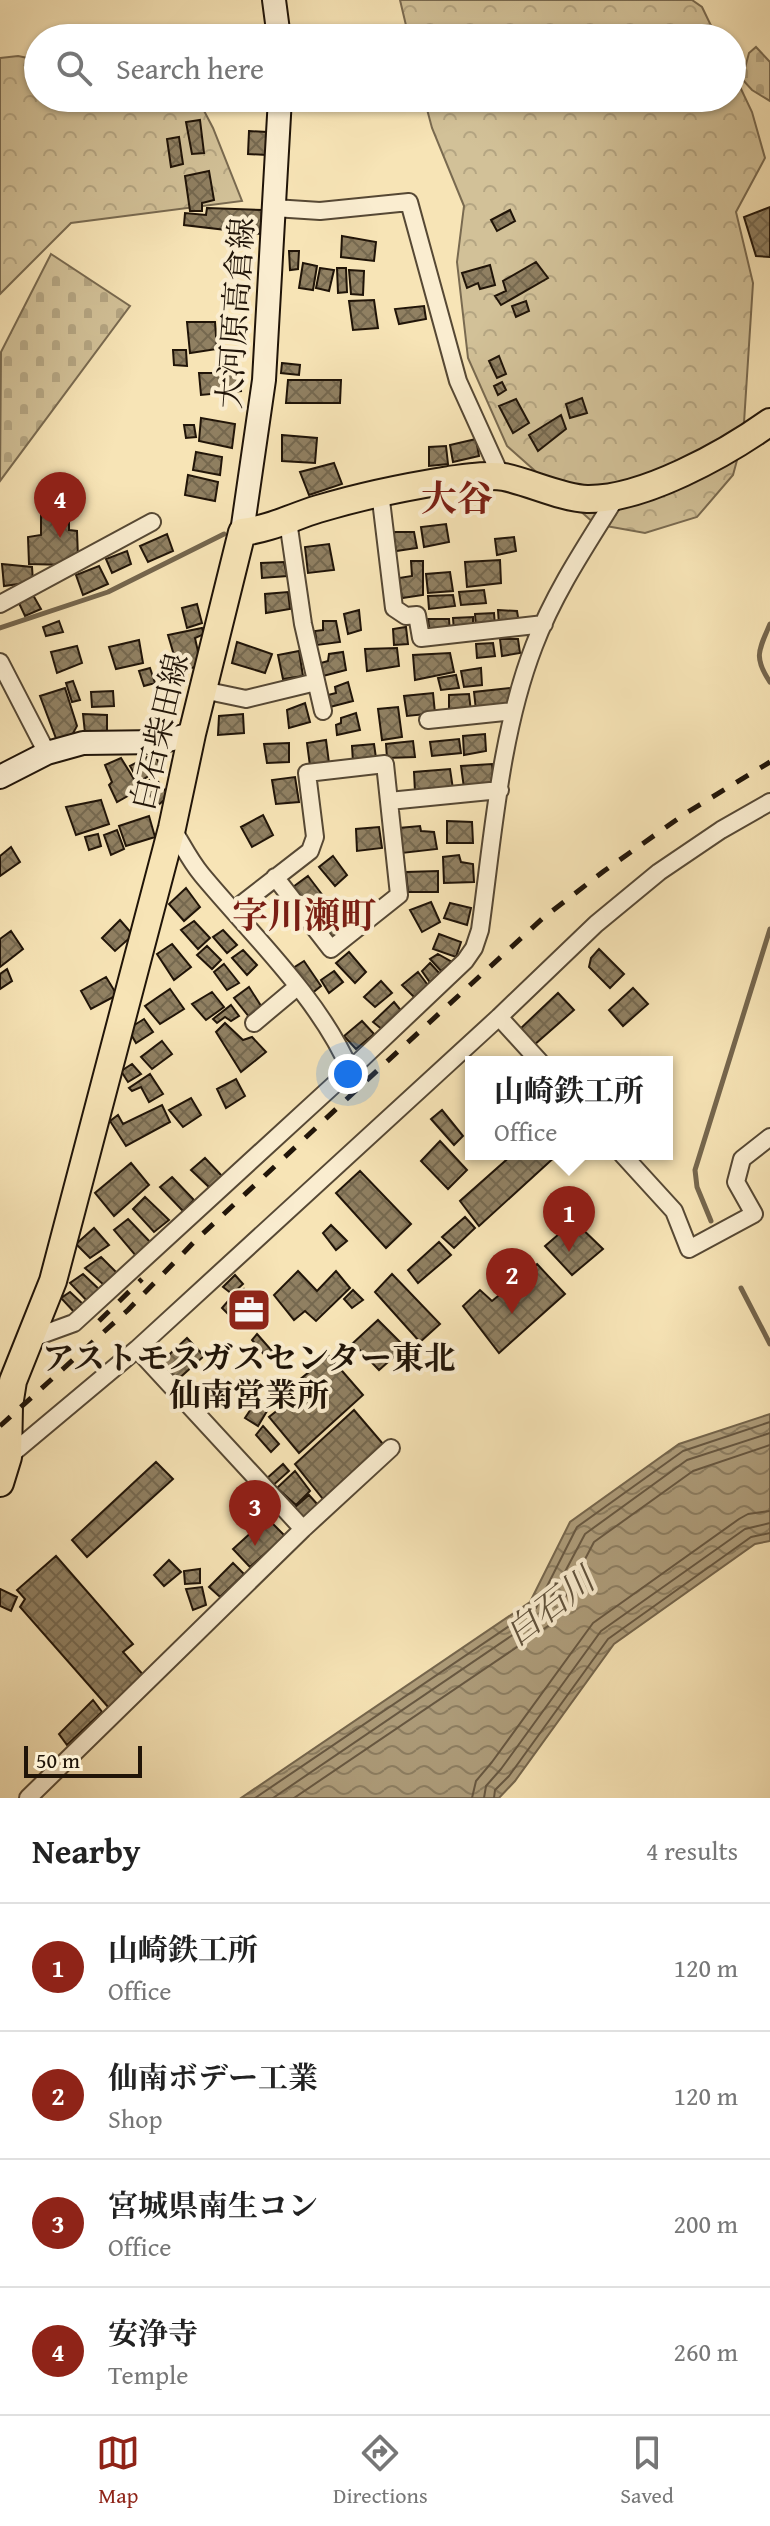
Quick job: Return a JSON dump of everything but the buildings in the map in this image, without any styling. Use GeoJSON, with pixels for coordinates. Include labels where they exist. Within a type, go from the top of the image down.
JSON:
{"type":"FeatureCollection","features":[{"type":"Feature","properties":{"kind":"main road"},"geometry":{"type":"LineString","coordinates":[[274,0],[277,24]]}},
{"type":"Feature","properties":{"kind":"main road","name":"大河原高倉線"},"geometry":{"type":"LineString","coordinates":[[242,532],[264,380],[279,112]]}},
{"type":"Feature","properties":{"kind":"main road"},"geometry":{"type":"LineString","coordinates":[[242,532],[257,531],[314,510],[380,492],[453,479],[501,476],[584,499],[617,496],[673,477],[741,442],[770,422]]}},
{"type":"Feature","properties":{"kind":"main road","name":"白石柴田線"},"geometry":{"type":"LineString","coordinates":[[0,1483],[8,1457],[9,1406],[6,1386],[30,1339],[53,1281],[172,828],[242,532]]}},
{"type":"Feature","properties":{"kind":"main road"},"geometry":{"type":"LineString","coordinates":[[0,777],[47,753],[83,743],[160,742],[192,734]]}},
{"type":"Feature","properties":{"kind":"street"},"geometry":{"type":"LineString","coordinates":[[274,208],[320,211],[409,202],[458,381],[501,476]]}},
{"type":"Feature","properties":{"kind":"street"},"geometry":{"type":"LineString","coordinates":[[380,492],[394,608],[406,616],[417,615],[421,638],[544,624]]}},
{"type":"Feature","properties":{"kind":"street"},"geometry":{"type":"LineString","coordinates":[[30,1339],[74,1323],[465,961],[474,948],[480,930],[514,711],[534,646],[559,594],[617,496]]}},
{"type":"Feature","properties":{"kind":"street"},"geometry":{"type":"LineString","coordinates":[[288,521],[303,624],[323,711]]}},
{"type":"Feature","properties":{"kind":"street"},"geometry":{"type":"LineString","coordinates":[[0,604],[152,522]]}},
{"type":"Feature","properties":{"kind":"street"},"geometry":{"type":"LineString","coordinates":[[0,662],[47,753]]}},
{"type":"Feature","properties":{"kind":"street"},"geometry":{"type":"LineString","coordinates":[[203,690],[246,699],[316,682]]}},
{"type":"Feature","properties":{"kind":"street"},"geometry":{"type":"LineString","coordinates":[[428,720],[514,711]]}},
{"type":"Feature","properties":{"kind":"street"},"geometry":{"type":"LineString","coordinates":[[234,910],[314,845],[307,773],[385,764],[399,895],[331,949],[275,877]]}},
{"type":"Feature","properties":{"kind":"street"},"geometry":{"type":"LineString","coordinates":[[389,801],[500,790]]}},
{"type":"Feature","properties":{"kind":"street"},"geometry":{"type":"LineString","coordinates":[[8,1457],[137,1349],[596,924],[659,872],[721,830],[770,802]]}},
{"type":"Feature","properties":{"kind":"street"},"geometry":{"type":"LineString","coordinates":[[172,828],[200,873],[297,987],[338,1042],[350,1070]]}},
{"type":"Feature","properties":{"kind":"street"},"geometry":{"type":"LineString","coordinates":[[254,1023],[297,987]]}},
{"type":"Feature","properties":{"kind":"street"},"geometry":{"type":"LineString","coordinates":[[499,1017],[535,1056]]}},
{"type":"Feature","properties":{"kind":"street"},"geometry":{"type":"LineString","coordinates":[[627,1160],[674,1211],[689,1249],[754,1214],[736,1182],[742,1159],[770,1137]]}},
{"type":"Feature","properties":{"kind":"street"},"geometry":{"type":"LineString","coordinates":[[137,1349],[303,1529]]}},
{"type":"Feature","properties":{"kind":"street"},"geometry":{"type":"LineString","coordinates":[[28,1798],[303,1529],[391,1448]]}},
{"type":"Feature","properties":{"kind":"green space"},"geometry":{"type":"Polygon","coordinates":[[[400,0],[692,0],[702,7],[710,24],[406,24],[400,0]]]}},
{"type":"Feature","properties":{"kind":"green space"},"geometry":{"type":"Polygon","coordinates":[[[756,47],[770,62],[770,101],[746,83],[749,53],[756,47]]]}},
{"type":"Feature","properties":{"kind":"green space"},"geometry":{"type":"Polygon","coordinates":[[[24,57],[24,112],[205,112],[242,201],[71,223],[0,294],[0,58],[24,57]]]}},
{"type":"Feature","properties":{"kind":"green space"},"geometry":{"type":"Polygon","coordinates":[[[746,99],[765,158],[736,212],[753,283],[743,438],[733,475],[697,517],[645,533],[595,524],[507,446],[468,358],[457,262],[464,206],[428,112],[746,112],[746,99]]]}},
{"type":"Feature","properties":{"kind":"green space"},"geometry":{"type":"Polygon","coordinates":[[[51,254],[130,306],[0,481],[1,352],[51,254]]]}},
{"type":"Feature","properties":{"kind":"water","name":"白石川"},"geometry":{"type":"Polygon","coordinates":[[[770,1414],[770,1541],[755,1544],[614,1644],[515,1781],[499,1798],[241,1798],[530,1602],[570,1522],[679,1444],[770,1414]]]}},
{"type":"Feature","properties":{"kind":"waterway"},"geometry":{"type":"LineString","coordinates":[[0,628],[108,592],[224,534]]}},
{"type":"Feature","properties":{"kind":"waterway"},"geometry":{"type":"LineString","coordinates":[[770,624],[760,653],[761,666],[770,682]]}},
{"type":"Feature","properties":{"kind":"waterway"},"geometry":{"type":"LineString","coordinates":[[711,1221],[697,1187],[695,1170],[770,929]]}},
{"type":"Feature","properties":{"kind":"waterway"},"geometry":{"type":"LineString","coordinates":[[741,1288],[770,1344]]}},
{"type":"Feature","properties":{"kind":"railway"},"geometry":{"type":"LineString","coordinates":[[0,1426],[128,1310],[196,1240],[543,918],[686,813],[770,762]]}},
{"type":"Feature","properties":{"kind":"railway"},"geometry":{"type":"LineString","coordinates":[[99,1321],[142,1279]]}},
{"type":"Feature","properties":{"kind":"place","name":"安浄寺"},"geometry":{"type":"Point","coordinates":[60,538]}},
{"type":"Feature","properties":{"kind":"place","name":"山崎鉄工所"},"geometry":{"type":"Point","coordinates":[569,1252]}},
{"type":"Feature","properties":{"kind":"place","name":"アストモスガスセンター東北 仙南営業所"},"geometry":{"type":"Point","coordinates":[249,1310]}},
{"type":"Feature","properties":{"kind":"place","name":"仙南ボデー工業"},"geometry":{"type":"Point","coordinates":[512,1314]}},
{"type":"Feature","properties":{"kind":"place","name":"宮城県南生コン"},"geometry":{"type":"Point","coordinates":[255,1546]}},
{"type":"Feature","properties":{"kind":"district","name":"大谷"},"geometry":{"type":"Point","coordinates":[457,497]}},
{"type":"Feature","properties":{"kind":"district","name":"字川瀬町"},"geometry":{"type":"Point","coordinates":[304,914]}}]}
